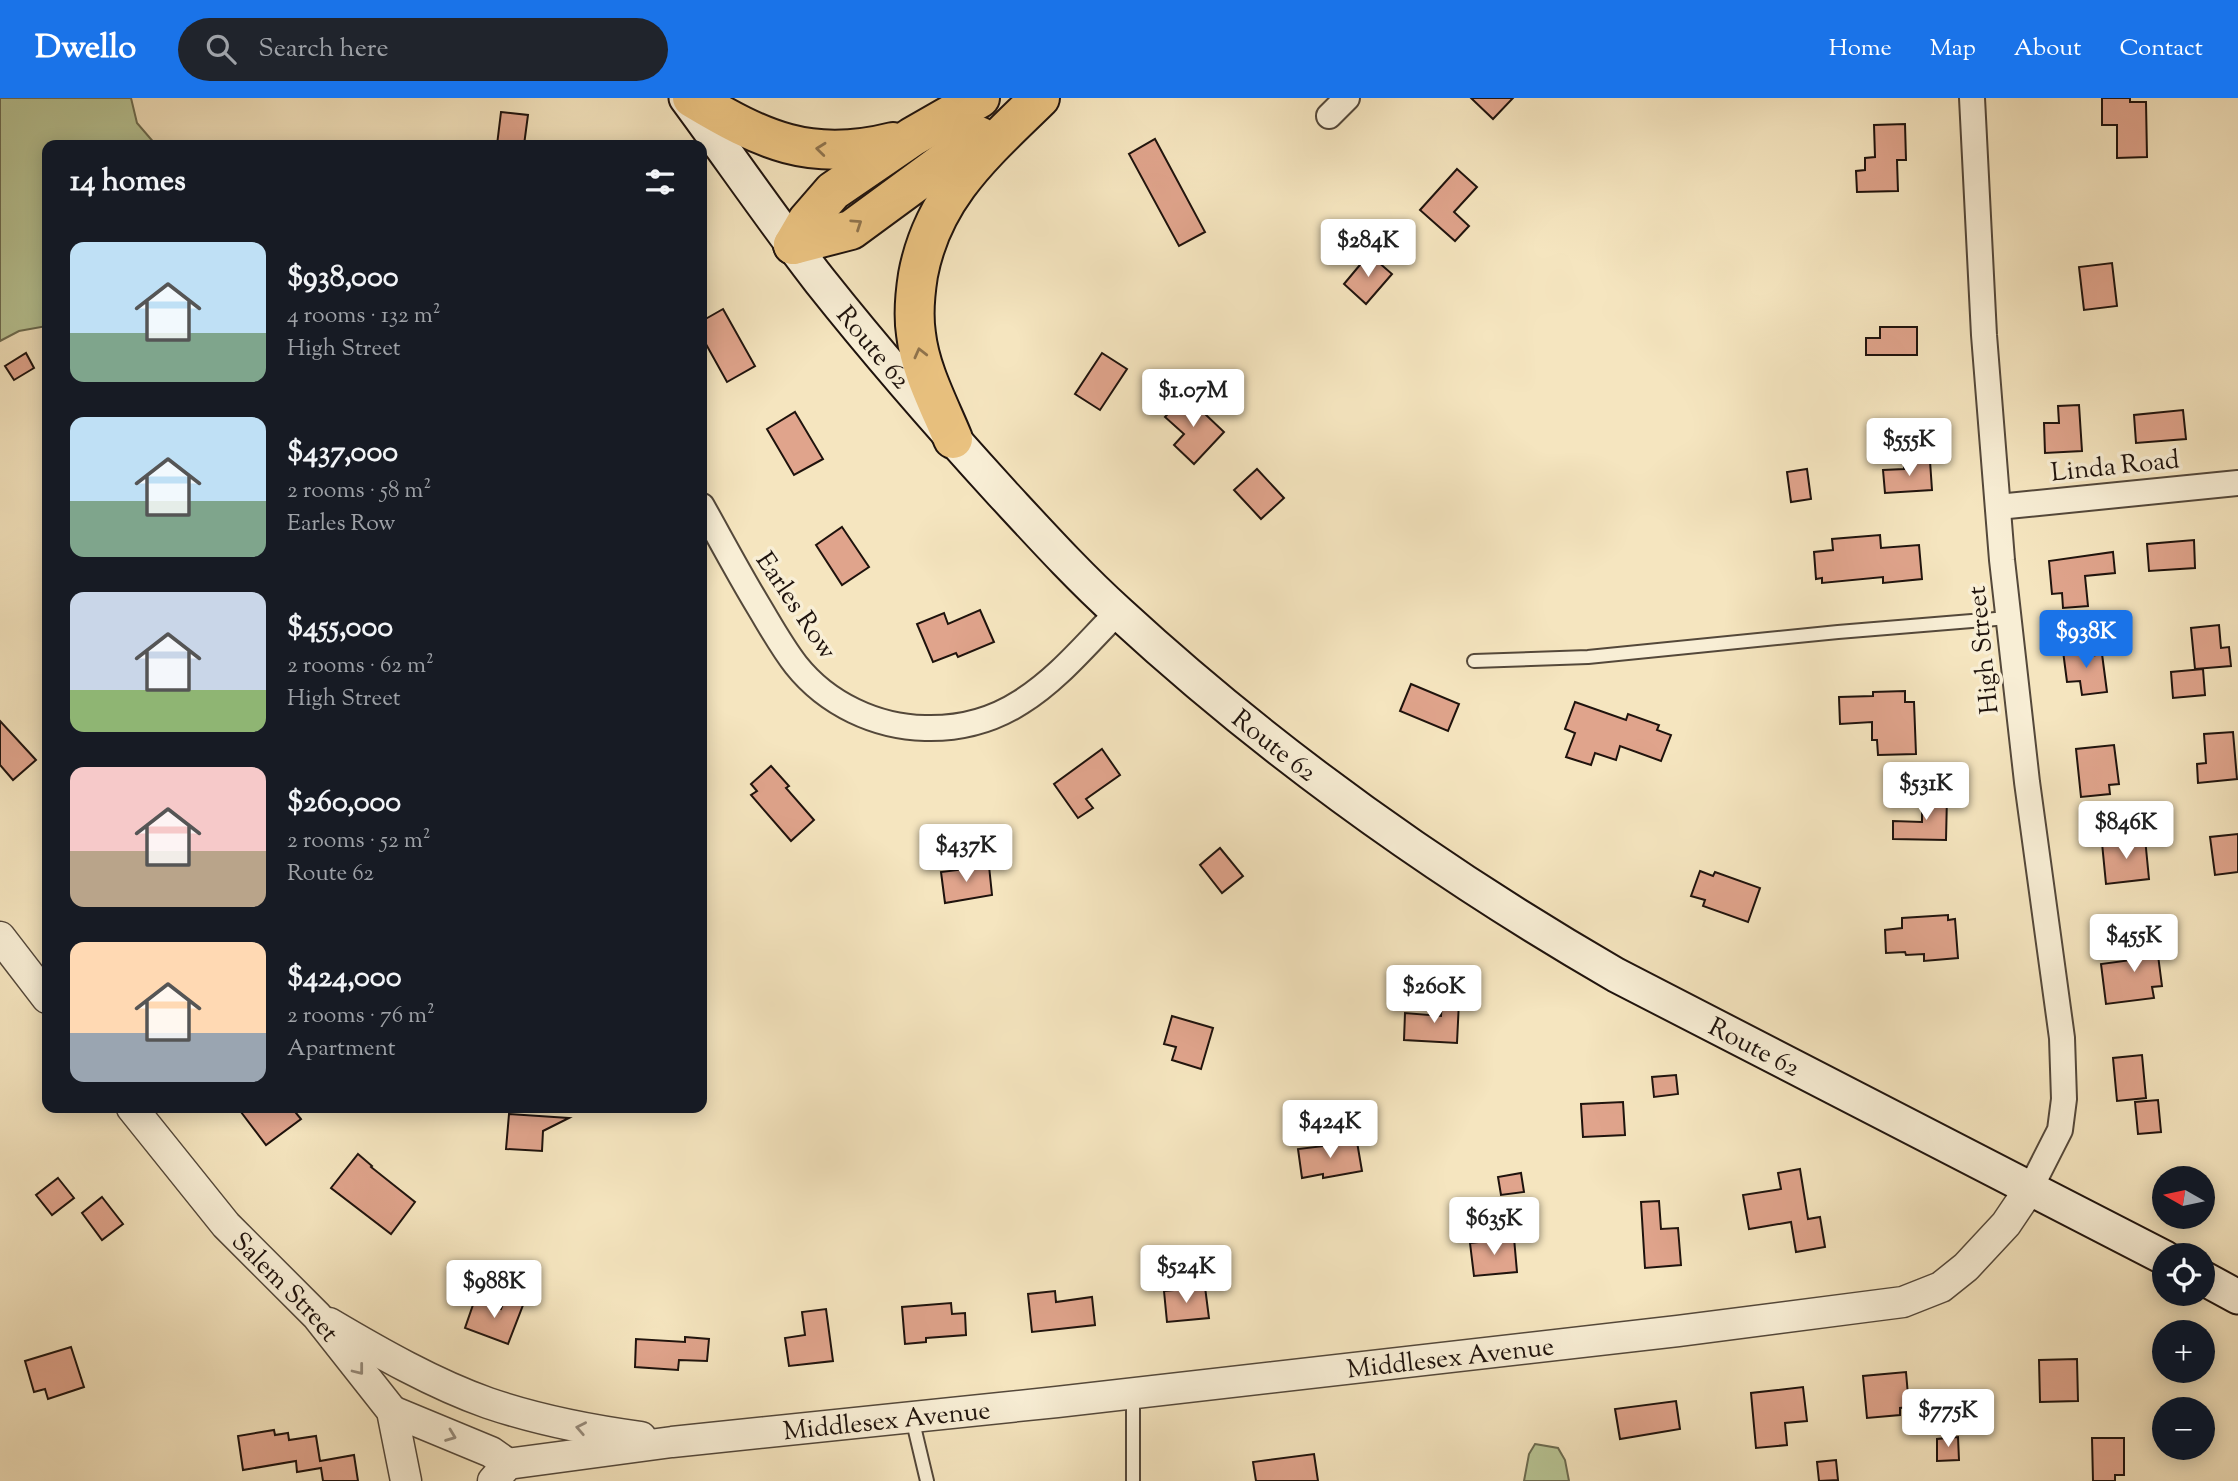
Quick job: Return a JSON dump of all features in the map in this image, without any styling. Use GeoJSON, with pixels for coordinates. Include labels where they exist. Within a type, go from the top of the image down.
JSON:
{"type":"FeatureCollection","features":[{"type":"Feature","properties":{"kind":"highway"},"geometry":{"type":"LineString","coordinates":[[689,98],[735,124],[799,147],[850,151],[912,137]]}},
{"type":"Feature","properties":{"kind":"highway"},"geometry":{"type":"LineString","coordinates":[[793,245],[821,203],[834,191],[912,137],[980,98]]}},
{"type":"Feature","properties":{"kind":"highway"},"geometry":{"type":"LineString","coordinates":[[793,245],[851,230],[1033,98]]}},
{"type":"Feature","properties":{"kind":"highway"},"geometry":{"type":"LineString","coordinates":[[953,439],[925,372],[916,334],[916,289],[922,255],[940,211],[959,181],[1040,98]]}},
{"type":"Feature","properties":{"kind":"main road","name":"Route 62"},"geometry":{"type":"LineString","coordinates":[[689,98],[793,245],[881,357],[953,439],[1050,545],[1118,612],[1206,690],[1286,755],[1371,819],[1491,900],[1616,975],[2031,1188]]}},
{"type":"Feature","properties":{"kind":"main road"},"geometry":{"type":"LineString","coordinates":[[2031,1188],[2152,1251]]}},
{"type":"Feature","properties":{"kind":"main road"},"geometry":{"type":"LineString","coordinates":[[2215,1285],[2238,1297]]}},
{"type":"Feature","properties":{"kind":"street"},"geometry":{"type":"LineString","coordinates":[[1329,116],[1348,98]]}},
{"type":"Feature","properties":{"kind":"street","name":"High Street"},"geometry":{"type":"LineString","coordinates":[[1972,98],[1984,335],[2008,618],[2062,1050],[2064,1099],[2060,1130],[2031,1188]]}},
{"type":"Feature","properties":{"kind":"street","name":"Linda Road"},"geometry":{"type":"LineString","coordinates":[[1998,507],[2238,483]]}},
{"type":"Feature","properties":{"kind":"street","name":"Earles Row"},"geometry":{"type":"LineString","coordinates":[[707,515],[733,564],[797,666],[839,703],[869,718],[891,724],[913,728],[957,726],[1000,714],[1038,691],[1118,612]]}},
{"type":"Feature","properties":{"kind":"street"},"geometry":{"type":"LineString","coordinates":[[0,937],[42,992]]}},
{"type":"Feature","properties":{"kind":"street","name":"Salem Street"},"geometry":{"type":"LineString","coordinates":[[136,1113],[226,1225],[317,1316],[392,1411],[406,1481]]}},
{"type":"Feature","properties":{"kind":"street","name":"Middlesex Avenue"},"geometry":{"type":"LineString","coordinates":[[501,1472],[672,1442],[912,1418],[1637,1336],[1903,1302],[1930,1293],[1965,1268],[2006,1224],[2031,1188]]}},
{"type":"Feature","properties":{"kind":"street","name":"Middlesex Avenue"},"geometry":{"type":"LineString","coordinates":[[317,1316],[456,1390],[489,1403],[578,1428],[672,1442]]}},
{"type":"Feature","properties":{"kind":"street"},"geometry":{"type":"LineString","coordinates":[[392,1411],[437,1390],[456,1390]]}},
{"type":"Feature","properties":{"kind":"street"},"geometry":{"type":"LineString","coordinates":[[489,1403],[502,1436],[501,1472]]}},
{"type":"Feature","properties":{"kind":"street"},"geometry":{"type":"LineString","coordinates":[[392,1411],[491,1452],[501,1472]]}},
{"type":"Feature","properties":{"kind":"lane"},"geometry":{"type":"LineString","coordinates":[[1474,661],[1588,657],[2008,618]]}},
{"type":"Feature","properties":{"kind":"lane"},"geometry":{"type":"LineString","coordinates":[[1133,1393],[1133,1481]]}},
{"type":"Feature","properties":{"kind":"lane"},"geometry":{"type":"LineString","coordinates":[[912,1418],[927,1481]]}},
{"type":"Feature","properties":{"kind":"green space"},"geometry":{"type":"Polygon","coordinates":[[[0,98],[131,98],[137,123],[152,140],[42,140],[42,327],[19,331],[0,341],[0,98]]]}},
{"type":"Feature","properties":{"kind":"green space"},"geometry":{"type":"Polygon","coordinates":[[[1535,1444],[1558,1448],[1565,1460],[1569,1481],[1524,1481],[1529,1454],[1535,1444]]]}},
{"type":"Feature","properties":{"kind":"building"},"geometry":{"type":"Polygon","coordinates":[[[1471,98],[1513,98],[1493,119],[1471,98]]]}},
{"type":"Feature","properties":{"kind":"building"},"geometry":{"type":"Polygon","coordinates":[[[2102,98],[2130,98],[2130,102],[2146,102],[2147,157],[2117,158],[2117,125],[2102,125],[2102,98]]]}},
{"type":"Feature","properties":{"kind":"building"},"geometry":{"type":"Polygon","coordinates":[[[501,112],[528,115],[525,140],[498,140],[501,112]]]}},
{"type":"Feature","properties":{"kind":"building"},"geometry":{"type":"Polygon","coordinates":[[[1905,124],[1906,160],[1897,160],[1898,191],[1857,192],[1856,171],[1865,170],[1865,158],[1875,157],[1874,125],[1905,124]]]}},
{"type":"Feature","properties":{"kind":"building"},"geometry":{"type":"Polygon","coordinates":[[[1155,139],[1205,232],[1179,246],[1129,154],[1155,139]]]}},
{"type":"Feature","properties":{"kind":"building"},"geometry":{"type":"Polygon","coordinates":[[[1457,169],[1477,187],[1454,212],[1469,226],[1455,241],[1420,210],[1457,169]]]}},
{"type":"Feature","properties":{"kind":"building"},"geometry":{"type":"Polygon","coordinates":[[[1369,254],[1392,274],[1366,304],[1344,284],[1369,254]]]}},
{"type":"Feature","properties":{"kind":"building"},"geometry":{"type":"Polygon","coordinates":[[[2112,263],[2117,306],[2084,310],[2079,267],[2112,263]]]}},
{"type":"Feature","properties":{"kind":"building"},"geometry":{"type":"Polygon","coordinates":[[[723,309],[755,366],[727,382],[707,346],[707,318],[723,309]]]}},
{"type":"Feature","properties":{"kind":"building"},"geometry":{"type":"Polygon","coordinates":[[[1880,327],[1917,327],[1917,355],[1866,355],[1866,338],[1880,338],[1880,327]]]}},
{"type":"Feature","properties":{"kind":"building"},"geometry":{"type":"Polygon","coordinates":[[[26,353],[34,368],[14,380],[5,366],[26,353]]]}},
{"type":"Feature","properties":{"kind":"building"},"geometry":{"type":"Polygon","coordinates":[[[1102,353],[1127,369],[1100,410],[1075,394],[1102,353]]]}},
{"type":"Feature","properties":{"kind":"building"},"geometry":{"type":"Polygon","coordinates":[[[1185,395],[1224,432],[1194,464],[1174,445],[1184,434],[1165,417],[1185,395]]]}},
{"type":"Feature","properties":{"kind":"building"},"geometry":{"type":"Polygon","coordinates":[[[2079,405],[2082,451],[2045,453],[2044,423],[2059,423],[2058,406],[2079,405]]]}},
{"type":"Feature","properties":{"kind":"building"},"geometry":{"type":"Polygon","coordinates":[[[2183,410],[2186,439],[2136,443],[2134,415],[2183,410]]]}},
{"type":"Feature","properties":{"kind":"building"},"geometry":{"type":"Polygon","coordinates":[[[795,412],[823,459],[794,475],[767,429],[795,412]]]}},
{"type":"Feature","properties":{"kind":"building"},"geometry":{"type":"Polygon","coordinates":[[[1930,461],[1932,490],[1885,493],[1883,470],[1904,469],[1904,463],[1930,461]]]}},
{"type":"Feature","properties":{"kind":"building"},"geometry":{"type":"Polygon","coordinates":[[[1257,469],[1284,498],[1261,519],[1234,490],[1257,469]]]}},
{"type":"Feature","properties":{"kind":"building"},"geometry":{"type":"Polygon","coordinates":[[[1807,469],[1811,499],[1791,502],[1787,472],[1807,469]]]}},
{"type":"Feature","properties":{"kind":"building"},"geometry":{"type":"Polygon","coordinates":[[[842,527],[869,567],[842,585],[816,545],[842,527]]]}},
{"type":"Feature","properties":{"kind":"building"},"geometry":{"type":"Polygon","coordinates":[[[1880,535],[1881,548],[1919,545],[1922,579],[1883,583],[1883,577],[1822,583],[1822,578],[1816,579],[1814,552],[1833,550],[1832,539],[1880,535]]]}},
{"type":"Feature","properties":{"kind":"building"},"geometry":{"type":"Polygon","coordinates":[[[2194,540],[2195,568],[2149,571],[2147,544],[2194,540]]]}},
{"type":"Feature","properties":{"kind":"building"},"geometry":{"type":"Polygon","coordinates":[[[2113,552],[2115,573],[2085,576],[2088,606],[2063,608],[2062,593],[2052,594],[2049,561],[2113,552]]]}},
{"type":"Feature","properties":{"kind":"building"},"geometry":{"type":"Polygon","coordinates":[[[980,610],[994,642],[958,657],[956,653],[933,662],[917,624],[944,613],[948,624],[980,610]]]}},
{"type":"Feature","properties":{"kind":"building"},"geometry":{"type":"Polygon","coordinates":[[[2219,625],[2221,648],[2229,647],[2231,666],[2195,669],[2191,628],[2219,625]]]}},
{"type":"Feature","properties":{"kind":"building"},"geometry":{"type":"Polygon","coordinates":[[[2089,647],[2090,656],[2102,654],[2107,692],[2082,695],[2080,681],[2067,682],[2063,651],[2089,647]]]}},
{"type":"Feature","properties":{"kind":"building"},"geometry":{"type":"Polygon","coordinates":[[[2203,669],[2205,695],[2173,698],[2171,672],[2203,669]]]}},
{"type":"Feature","properties":{"kind":"building"},"geometry":{"type":"Polygon","coordinates":[[[1411,684],[1459,704],[1448,731],[1400,711],[1411,684]]]}},
{"type":"Feature","properties":{"kind":"building"},"geometry":{"type":"Polygon","coordinates":[[[1905,691],[1905,702],[1914,702],[1916,754],[1878,755],[1877,740],[1872,740],[1872,722],[1840,724],[1839,697],[1905,691]]]}},
{"type":"Feature","properties":{"kind":"building"},"geometry":{"type":"Polygon","coordinates":[[[1575,702],[1626,720],[1628,714],[1659,725],[1657,730],[1671,735],[1661,761],[1620,746],[1616,760],[1595,753],[1591,765],[1566,757],[1575,733],[1565,729],[1575,702]]]}},
{"type":"Feature","properties":{"kind":"building"},"geometry":{"type":"Polygon","coordinates":[[[0,721],[36,760],[13,780],[0,765],[0,721]]]}},
{"type":"Feature","properties":{"kind":"building"},"geometry":{"type":"Polygon","coordinates":[[[2233,732],[2237,779],[2198,783],[2197,764],[2206,763],[2204,734],[2233,732]]]}},
{"type":"Feature","properties":{"kind":"building"},"geometry":{"type":"Polygon","coordinates":[[[2114,745],[2119,784],[2109,785],[2110,794],[2081,797],[2076,749],[2114,745]]]}},
{"type":"Feature","properties":{"kind":"building"},"geometry":{"type":"Polygon","coordinates":[[[1102,749],[1120,775],[1086,799],[1093,808],[1078,818],[1054,784],[1102,749]]]}},
{"type":"Feature","properties":{"kind":"building"},"geometry":{"type":"Polygon","coordinates":[[[771,766],[814,820],[791,841],[751,795],[757,791],[751,784],[771,766]]]}},
{"type":"Feature","properties":{"kind":"building"},"geometry":{"type":"Polygon","coordinates":[[[1922,796],[1947,796],[1946,840],[1893,839],[1893,821],[1922,822],[1922,796]]]}},
{"type":"Feature","properties":{"kind":"building"},"geometry":{"type":"Polygon","coordinates":[[[2238,834],[2238,872],[2215,875],[2210,837],[2238,834]]]}},
{"type":"Feature","properties":{"kind":"building"},"geometry":{"type":"Polygon","coordinates":[[[2145,838],[2149,879],[2106,884],[2102,843],[2145,838]]]}},
{"type":"Feature","properties":{"kind":"building"},"geometry":{"type":"Polygon","coordinates":[[[1220,848],[1243,876],[1222,893],[1200,865],[1220,848]]]}},
{"type":"Feature","properties":{"kind":"building"},"geometry":{"type":"Polygon","coordinates":[[[989,866],[992,895],[945,903],[941,872],[989,866]]]}},
{"type":"Feature","properties":{"kind":"building"},"geometry":{"type":"Polygon","coordinates":[[[1700,871],[1713,876],[1715,872],[1760,888],[1748,922],[1703,906],[1705,900],[1691,896],[1700,871]]]}},
{"type":"Feature","properties":{"kind":"building"},"geometry":{"type":"Polygon","coordinates":[[[1948,915],[1948,920],[1955,919],[1958,958],[1924,961],[1924,954],[1886,953],[1885,930],[1902,928],[1902,918],[1948,915]]]}},
{"type":"Feature","properties":{"kind":"building"},"geometry":{"type":"Polygon","coordinates":[[[2155,932],[2162,986],[2152,987],[2154,998],[2106,1004],[2101,964],[2139,959],[2136,934],[2155,932]]]}},
{"type":"Feature","properties":{"kind":"building"},"geometry":{"type":"Polygon","coordinates":[[[1442,1000],[1459,1001],[1457,1043],[1404,1040],[1405,1013],[1441,1016],[1442,1000]]]}},
{"type":"Feature","properties":{"kind":"building"},"geometry":{"type":"Polygon","coordinates":[[[1172,1016],[1213,1028],[1201,1069],[1172,1060],[1176,1047],[1164,1044],[1172,1016]]]}},
{"type":"Feature","properties":{"kind":"building"},"geometry":{"type":"Polygon","coordinates":[[[2142,1055],[2146,1098],[2117,1101],[2113,1058],[2142,1055]]]}},
{"type":"Feature","properties":{"kind":"building"},"geometry":{"type":"Polygon","coordinates":[[[1676,1075],[1678,1094],[1654,1097],[1652,1077],[1676,1075]]]}},
{"type":"Feature","properties":{"kind":"building"},"geometry":{"type":"Polygon","coordinates":[[[2158,1100],[2161,1132],[2138,1134],[2135,1102],[2158,1100]]]}},
{"type":"Feature","properties":{"kind":"building"},"geometry":{"type":"Polygon","coordinates":[[[1623,1102],[1625,1135],[1583,1137],[1581,1104],[1623,1102]]]}},
{"type":"Feature","properties":{"kind":"building"},"geometry":{"type":"Polygon","coordinates":[[[242,1113],[296,1113],[301,1119],[266,1145],[242,1113]]]}},
{"type":"Feature","properties":{"kind":"building"},"geometry":{"type":"Polygon","coordinates":[[[509,1114],[569,1118],[543,1131],[542,1151],[506,1149],[509,1114]]]}},
{"type":"Feature","properties":{"kind":"building"},"geometry":{"type":"Polygon","coordinates":[[[1357,1142],[1362,1171],[1323,1178],[1323,1174],[1302,1178],[1298,1149],[1357,1142]]]}},
{"type":"Feature","properties":{"kind":"building"},"geometry":{"type":"Polygon","coordinates":[[[358,1154],[415,1202],[391,1234],[331,1188],[358,1154]]]}},
{"type":"Feature","properties":{"kind":"building"},"geometry":{"type":"Polygon","coordinates":[[[1800,1169],[1808,1219],[1820,1217],[1825,1247],[1796,1252],[1791,1222],[1749,1229],[1743,1195],[1781,1189],[1778,1173],[1800,1169]]]}},
{"type":"Feature","properties":{"kind":"building"},"geometry":{"type":"Polygon","coordinates":[[[1521,1173],[1524,1192],[1501,1195],[1498,1177],[1521,1173]]]}},
{"type":"Feature","properties":{"kind":"building"},"geometry":{"type":"Polygon","coordinates":[[[58,1178],[74,1198],[52,1215],[36,1195],[58,1178]]]}},
{"type":"Feature","properties":{"kind":"building"},"geometry":{"type":"Polygon","coordinates":[[[102,1197],[123,1224],[102,1240],[82,1213],[102,1197]]]}},
{"type":"Feature","properties":{"kind":"building"},"geometry":{"type":"Polygon","coordinates":[[[1659,1201],[1661,1229],[1678,1228],[1681,1265],[1645,1268],[1641,1202],[1659,1201]]]}},
{"type":"Feature","properties":{"kind":"building"},"geometry":{"type":"Polygon","coordinates":[[[1514,1238],[1517,1272],[1474,1276],[1470,1243],[1514,1238]]]}},
{"type":"Feature","properties":{"kind":"building"},"geometry":{"type":"Polygon","coordinates":[[[1205,1287],[1209,1318],[1167,1322],[1164,1291],[1205,1287]]]}},
{"type":"Feature","properties":{"kind":"building"},"geometry":{"type":"Polygon","coordinates":[[[1055,1291],[1056,1302],[1092,1297],[1095,1325],[1032,1332],[1028,1294],[1055,1291]]]}},
{"type":"Feature","properties":{"kind":"building"},"geometry":{"type":"Polygon","coordinates":[[[475,1299],[501,1309],[505,1299],[523,1305],[508,1344],[465,1328],[475,1299]]]}},
{"type":"Feature","properties":{"kind":"building"},"geometry":{"type":"Polygon","coordinates":[[[951,1303],[952,1314],[965,1313],[966,1335],[926,1338],[926,1342],[905,1344],[902,1307],[951,1303]]]}},
{"type":"Feature","properties":{"kind":"building"},"geometry":{"type":"Polygon","coordinates":[[[826,1309],[833,1361],[789,1366],[785,1338],[805,1335],[802,1312],[826,1309]]]}},
{"type":"Feature","properties":{"kind":"building"},"geometry":{"type":"Polygon","coordinates":[[[685,1337],[709,1339],[707,1361],[679,1360],[678,1370],[635,1367],[636,1339],[685,1342],[685,1337]]]}},
{"type":"Feature","properties":{"kind":"building"},"geometry":{"type":"Polygon","coordinates":[[[71,1347],[84,1387],[48,1399],[45,1389],[34,1392],[25,1361],[71,1347]]]}},
{"type":"Feature","properties":{"kind":"building"},"geometry":{"type":"Polygon","coordinates":[[[2077,1359],[2078,1401],[2040,1402],[2039,1360],[2077,1359]]]}},
{"type":"Feature","properties":{"kind":"building"},"geometry":{"type":"Polygon","coordinates":[[[1906,1372],[1909,1407],[1900,1408],[1900,1415],[1867,1418],[1863,1376],[1906,1372]]]}},
{"type":"Feature","properties":{"kind":"building"},"geometry":{"type":"Polygon","coordinates":[[[1803,1387],[1807,1421],[1785,1423],[1787,1445],[1756,1448],[1751,1393],[1803,1387]]]}},
{"type":"Feature","properties":{"kind":"building"},"geometry":{"type":"Polygon","coordinates":[[[1676,1401],[1680,1429],[1620,1439],[1615,1409],[1676,1401]]]}},
{"type":"Feature","properties":{"kind":"building"},"geometry":{"type":"Polygon","coordinates":[[[274,1430],[275,1435],[288,1433],[289,1440],[316,1436],[320,1461],[354,1455],[358,1481],[323,1481],[321,1468],[297,1472],[296,1461],[243,1470],[238,1436],[274,1430]]]}},
{"type":"Feature","properties":{"kind":"building"},"geometry":{"type":"Polygon","coordinates":[[[1958,1437],[1959,1460],[1937,1461],[1937,1439],[1958,1437]]]}},
{"type":"Feature","properties":{"kind":"building"},"geometry":{"type":"Polygon","coordinates":[[[2092,1438],[2124,1438],[2124,1475],[2115,1475],[2115,1481],[2093,1481],[2092,1438]]]}},
{"type":"Feature","properties":{"kind":"building"},"geometry":{"type":"Polygon","coordinates":[[[1314,1454],[1318,1481],[1256,1481],[1253,1462],[1314,1454]]]}},
{"type":"Feature","properties":{"kind":"building"},"geometry":{"type":"Polygon","coordinates":[[[1836,1460],[1838,1480],[1819,1481],[1817,1462],[1836,1460]]]}}]}
